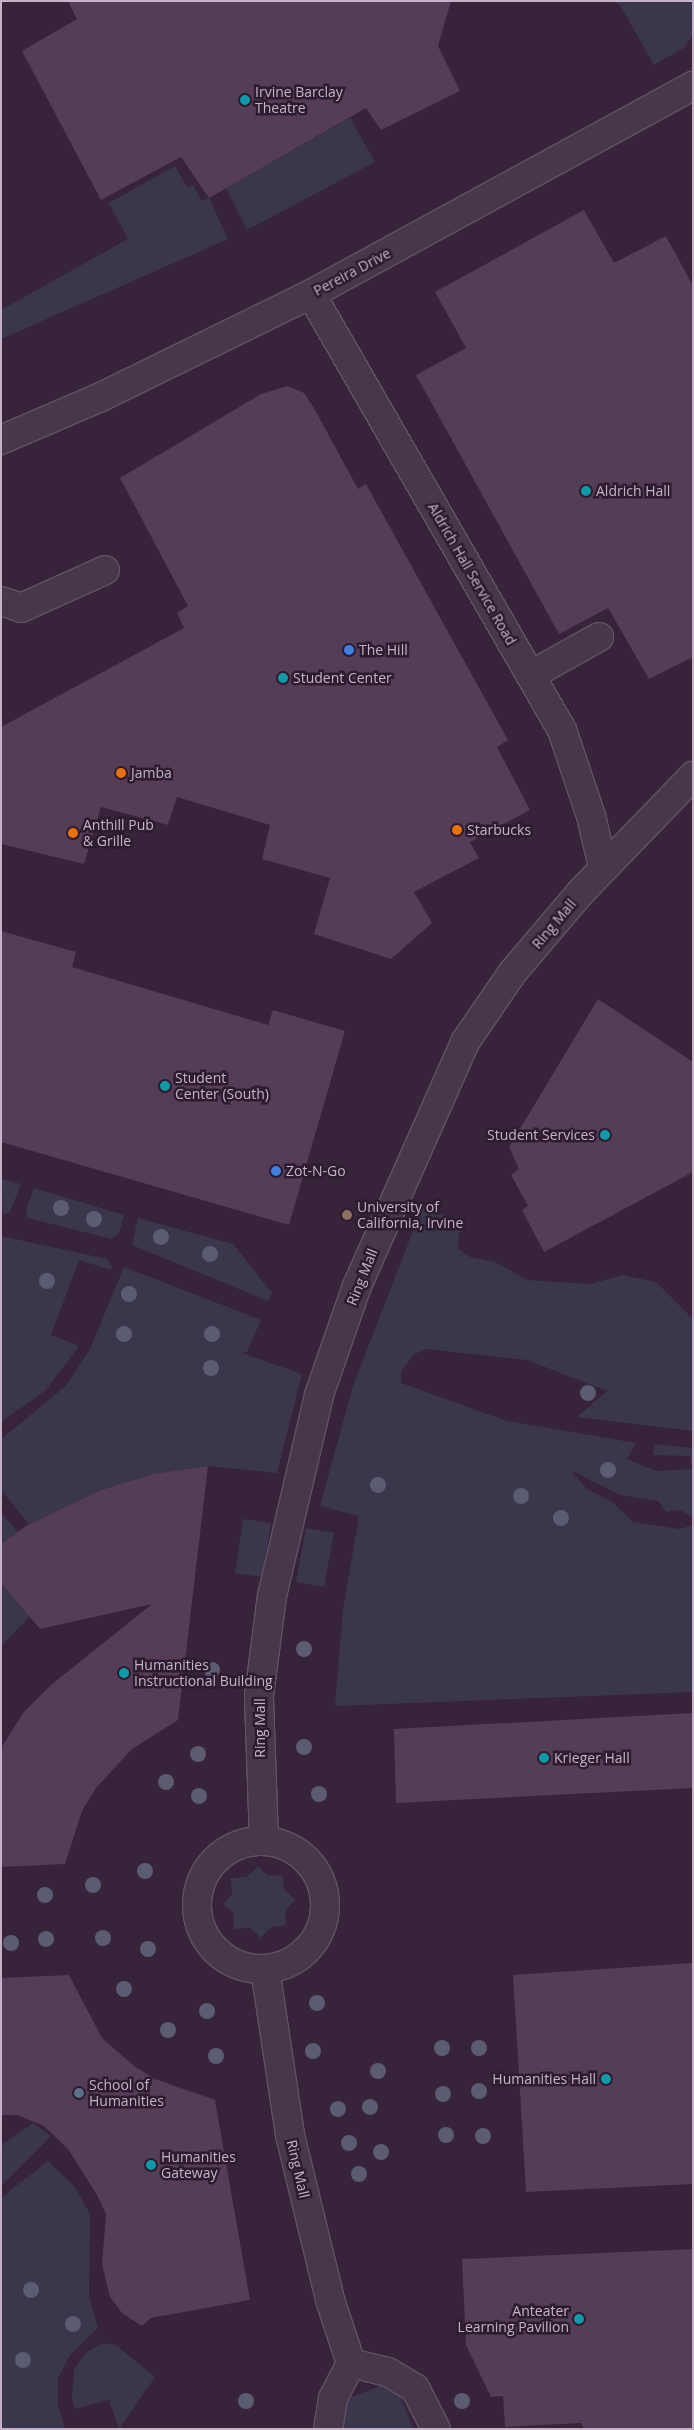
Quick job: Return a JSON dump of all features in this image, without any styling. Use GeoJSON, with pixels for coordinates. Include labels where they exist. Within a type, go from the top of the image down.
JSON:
{"type":"FeatureCollection","features":[{"type":"Feature","properties":{"kind":"street","name":"Pereira Drive"},"geometry":{"type":"LineString","coordinates":[[1,440],[101,397],[311,294],[693,86]]}},
{"type":"Feature","properties":{"kind":"street","name":"Aldrich Hall Service Road"},"geometry":{"type":"LineString","coordinates":[[311,294],[562,730],[591,816],[603,867]]}},
{"type":"Feature","properties":{"kind":"street"},"geometry":{"type":"LineString","coordinates":[[1,601],[21,608],[105,570]]}},
{"type":"Feature","properties":{"kind":"street"},"geometry":{"type":"LineString","coordinates":[[531,675],[599,637]]}},
{"type":"Feature","properties":{"kind":"street","name":"Ring Mall"},"geometry":{"type":"LineString","coordinates":[[264,1841],[259,1696],[272,1596],[319,1395],[357,1286],[465,1042],[513,972],[603,867],[693,776]]}},
{"type":"Feature","properties":{"kind":"street"},"geometry":{"type":"LineString","coordinates":[[264,1841],[297,1853],[319,1880],[324,1897],[323,1918],[316,1937],[303,1954],[285,1964],[265,1969],[232,1963],[218,1953],[208,1941],[197,1911],[202,1880],[210,1867],[225,1852],[244,1843],[264,1841]]}},
{"type":"Feature","properties":{"kind":"street","name":"Ring Mall"},"geometry":{"type":"LineString","coordinates":[[265,1969],[290,2135],[330,2302],[351,2363]]}},
{"type":"Feature","properties":{"kind":"street"},"geometry":{"type":"LineString","coordinates":[[328,2429],[333,2398],[351,2363],[388,2372],[415,2388],[436,2429]]}},
{"type":"Feature","properties":{"kind":"shaded area"},"geometry":{"type":"Polygon","coordinates":[[[693,1],[693,34],[685,47],[654,65],[620,5],[614,2],[693,1]]]}},
{"type":"Feature","properties":{"kind":"shaded area"},"geometry":{"type":"Polygon","coordinates":[[[350,118],[375,162],[247,230],[226,188],[350,118]]]}},
{"type":"Feature","properties":{"kind":"shaded area"},"geometry":{"type":"Polygon","coordinates":[[[175,166],[187,187],[193,185],[202,201],[209,198],[228,239],[1,339],[1,310],[128,239],[109,203],[175,166]]]}},
{"type":"Feature","properties":{"kind":"shaded area"},"geometry":{"type":"Polygon","coordinates":[[[1,1179],[21,1184],[10,1212],[3,1215],[1,1179]]]}},
{"type":"Feature","properties":{"kind":"shaded area"},"geometry":{"type":"Polygon","coordinates":[[[34,1188],[124,1215],[119,1233],[112,1239],[28,1218],[26,1210],[34,1188]]]}},
{"type":"Feature","properties":{"kind":"shaded area"},"geometry":{"type":"Polygon","coordinates":[[[423,1205],[464,1224],[459,1233],[458,1249],[470,1257],[495,1262],[527,1280],[591,1284],[622,1275],[656,1282],[693,1319],[693,1431],[577,1417],[607,1391],[527,1360],[426,1349],[413,1355],[401,1372],[401,1383],[507,1421],[636,1443],[627,1459],[656,1471],[692,1469],[690,1456],[653,1455],[655,1444],[693,1448],[693,1517],[680,1510],[666,1512],[658,1501],[621,1495],[570,1470],[587,1489],[612,1502],[633,1522],[680,1529],[693,1525],[693,1692],[335,1706],[343,1610],[359,1516],[320,1506],[353,1386],[423,1205]]]}},
{"type":"Feature","properties":{"kind":"shaded area"},"geometry":{"type":"Polygon","coordinates":[[[138,1218],[233,1244],[272,1293],[268,1301],[132,1245],[138,1218]]]}},
{"type":"Feature","properties":{"kind":"shaded area"},"geometry":{"type":"Polygon","coordinates":[[[1,1236],[107,1259],[112,1267],[111,1270],[79,1260],[51,1335],[79,1346],[46,1390],[1,1422],[1,1236]]]}},
{"type":"Feature","properties":{"kind":"shaded area"},"geometry":{"type":"Polygon","coordinates":[[[124,1267],[261,1320],[247,1352],[242,1353],[302,1374],[277,1473],[208,1466],[153,1474],[98,1491],[29,1524],[1,1490],[1,1439],[66,1386],[90,1349],[124,1267]]]}},
{"type":"Feature","properties":{"kind":"shaded area"},"geometry":{"type":"Polygon","coordinates":[[[1,1513],[18,1532],[1,1545],[1,1513]]]}},
{"type":"Feature","properties":{"kind":"shaded area"},"geometry":{"type":"Polygon","coordinates":[[[243,1519],[271,1523],[262,1577],[235,1573],[243,1519]]]}},
{"type":"Feature","properties":{"kind":"shaded area"},"geometry":{"type":"Polygon","coordinates":[[[306,1528],[334,1533],[324,1587],[296,1582],[306,1528]]]}},
{"type":"Feature","properties":{"kind":"shaded area"},"geometry":{"type":"Polygon","coordinates":[[[1,1583],[30,1616],[1,1646],[1,1583]]]}},
{"type":"Feature","properties":{"kind":"shaded area"},"geometry":{"type":"Polygon","coordinates":[[[258,1866],[268,1876],[283,1875],[284,1889],[295,1900],[285,1911],[286,1925],[271,1927],[261,1938],[250,1928],[234,1929],[233,1912],[223,1904],[232,1894],[231,1878],[247,1877],[258,1866]]]}},
{"type":"Feature","properties":{"kind":"shaded area"},"geometry":{"type":"Polygon","coordinates":[[[33,2123],[51,2136],[1,2186],[1,2145],[33,2123]]]}},
{"type":"Feature","properties":{"kind":"shaded area"},"geometry":{"type":"Polygon","coordinates":[[[48,2161],[74,2186],[90,2214],[89,2296],[98,2328],[70,2355],[58,2378],[58,2405],[65,2429],[1,2429],[1,2198],[48,2161]]]}},
{"type":"Feature","properties":{"kind":"shaded area"},"geometry":{"type":"Polygon","coordinates":[[[103,2343],[116,2345],[155,2377],[119,2429],[109,2400],[75,2409],[72,2399],[74,2369],[87,2352],[103,2343]]]}},
{"type":"Feature","properties":{"kind":"shaded area"},"geometry":{"type":"Polygon","coordinates":[[[394,2380],[413,2429],[343,2429],[333,2405],[394,2380]]]}},
{"type":"Feature","properties":{"kind":"building","name":"Irvine Barclay Theatre"},"geometry":{"type":"Polygon","coordinates":[[[68,1],[451,1],[438,46],[460,91],[381,130],[366,108],[209,198],[181,157],[101,200],[22,51],[77,19],[68,1]]]}},
{"type":"Feature","properties":{"kind":"building","name":"Aldrich Hall"},"geometry":{"type":"Polygon","coordinates":[[[584,210],[614,263],[666,236],[693,286],[693,657],[649,679],[608,608],[559,634],[416,375],[466,348],[435,292],[584,210]]]}},
{"type":"Feature","properties":{"kind":"building","name":"Student Center"},"geometry":{"type":"Polygon","coordinates":[[[288,386],[304,393],[358,489],[366,484],[508,740],[497,747],[530,810],[470,842],[479,858],[414,892],[432,923],[391,959],[314,934],[330,878],[262,859],[270,825],[177,797],[168,825],[101,807],[84,864],[1,844],[1,727],[184,628],[177,613],[188,606],[120,478],[261,394],[288,386]]]}},
{"type":"Feature","properties":{"kind":"building","name":"Student Center (South)"},"geometry":{"type":"Polygon","coordinates":[[[1,931],[76,952],[72,967],[268,1025],[273,1010],[345,1031],[289,1225],[1,1142],[1,931]]]}},
{"type":"Feature","properties":{"kind":"building","name":"Student Services"},"geometry":{"type":"Polygon","coordinates":[[[598,999],[693,1062],[693,1172],[544,1252],[522,1210],[528,1206],[511,1175],[519,1169],[509,1147],[598,999]]]}},
{"type":"Feature","properties":{"kind":"building","name":"Humanities Instructional Building"},"geometry":{"type":"Polygon","coordinates":[[[208,1466],[178,1720],[132,1749],[96,1788],[82,1811],[65,1864],[1,1867],[1,1748],[23,1713],[51,1685],[152,1604],[40,1629],[1,1583],[1,1544],[26,1526],[98,1491],[153,1474],[208,1466]]]}},
{"type":"Feature","properties":{"kind":"building","name":"Krieger Hall"},"geometry":{"type":"Polygon","coordinates":[[[693,1713],[693,1788],[396,1803],[394,1729],[693,1713]]]}},
{"type":"Feature","properties":{"kind":"building","name":"Humanities Hall"},"geometry":{"type":"Polygon","coordinates":[[[693,1963],[693,2184],[526,2192],[513,1975],[693,1963]]]}},
{"type":"Feature","properties":{"kind":"building","name":"Humanities Gateway"},"geometry":{"type":"Polygon","coordinates":[[[69,1975],[102,2038],[134,2066],[155,2079],[215,2100],[250,2300],[151,2318],[142,2326],[122,2313],[110,2297],[102,2264],[106,2214],[97,2195],[68,2149],[44,2126],[17,2115],[1,2115],[1,1978],[69,1975]]]}},
{"type":"Feature","properties":{"kind":"building","name":"Anteater Learning Pavilion"},"geometry":{"type":"Polygon","coordinates":[[[693,2249],[693,2429],[584,2429],[581,2423],[505,2427],[503,2396],[491,2397],[466,2345],[462,2259],[693,2249]]]}},
{"type":"Feature","properties":{"kind":"place","name":"Irvine Barclay Theatre"},"geometry":{"type":"Point","coordinates":[245,100]}},
{"type":"Feature","properties":{"kind":"place","name":"Aldrich Hall"},"geometry":{"type":"Point","coordinates":[586,491]}},
{"type":"Feature","properties":{"kind":"place","name":"The Hill"},"geometry":{"type":"Point","coordinates":[349,650]}},
{"type":"Feature","properties":{"kind":"place","name":"Student Center"},"geometry":{"type":"Point","coordinates":[283,678]}},
{"type":"Feature","properties":{"kind":"place","name":"Jamba"},"geometry":{"type":"Point","coordinates":[121,773]}},
{"type":"Feature","properties":{"kind":"place","name":"Starbucks"},"geometry":{"type":"Point","coordinates":[457,830]}},
{"type":"Feature","properties":{"kind":"place","name":"Anthill Pub & Grille"},"geometry":{"type":"Point","coordinates":[73,833]}},
{"type":"Feature","properties":{"kind":"place","name":"Student Center (South)"},"geometry":{"type":"Point","coordinates":[165,1086]}},
{"type":"Feature","properties":{"kind":"place","name":"Student Services"},"geometry":{"type":"Point","coordinates":[605,1135]}},
{"type":"Feature","properties":{"kind":"place","name":"Zot-N-Go"},"geometry":{"type":"Point","coordinates":[276,1171]}},
{"type":"Feature","properties":{"kind":"place","name":"University of California, Irvine"},"geometry":{"type":"Point","coordinates":[347,1215]}},
{"type":"Feature","properties":{"kind":"place","name":"Humanities Instructional Building"},"geometry":{"type":"Point","coordinates":[124,1673]}},
{"type":"Feature","properties":{"kind":"place","name":"Krieger Hall"},"geometry":{"type":"Point","coordinates":[544,1758]}},
{"type":"Feature","properties":{"kind":"place","name":"Humanities Hall"},"geometry":{"type":"Point","coordinates":[606,2079]}},
{"type":"Feature","properties":{"kind":"place","name":"School of Humanities"},"geometry":{"type":"Point","coordinates":[79,2093]}},
{"type":"Feature","properties":{"kind":"place","name":"Humanities Gateway"},"geometry":{"type":"Point","coordinates":[151,2165]}},
{"type":"Feature","properties":{"kind":"place","name":"Anteater Learning Pavilion"},"geometry":{"type":"Point","coordinates":[579,2319]}}]}
